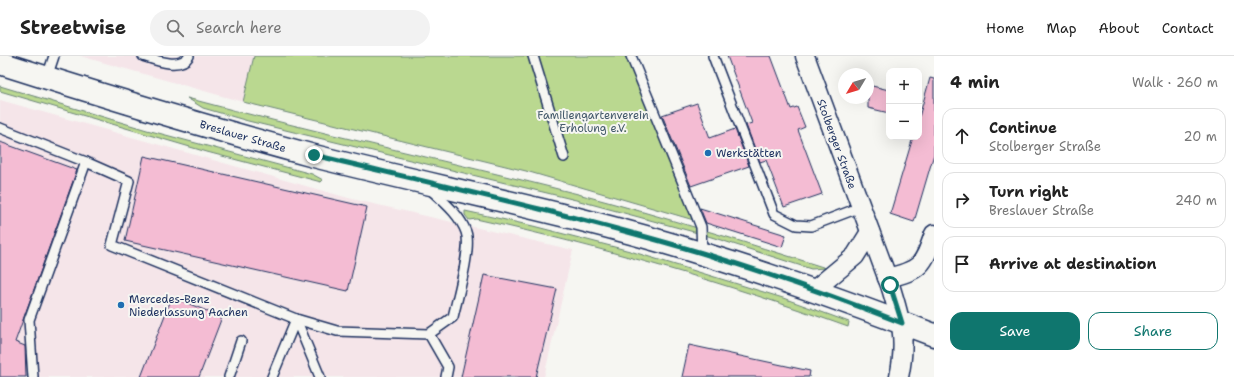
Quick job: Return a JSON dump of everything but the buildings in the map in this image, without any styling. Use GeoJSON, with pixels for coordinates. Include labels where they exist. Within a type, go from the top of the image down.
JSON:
{"type":"FeatureCollection","features":[{"type":"Feature","properties":{"kind":"main road","name":"Breslauer Straße"},"geometry":{"type":"LineString","coordinates":[[0,63],[300,151],[611,228],[702,253],[814,290],[902,323]]}},
{"type":"Feature","properties":{"kind":"main road"},"geometry":{"type":"LineString","coordinates":[[902,323],[934,335]]}},
{"type":"Feature","properties":{"kind":"street","name":"Stolberger Straße"},"geometry":{"type":"LineString","coordinates":[[805,56],[887,278],[902,323],[904,352],[899,377]]}},
{"type":"Feature","properties":{"kind":"street"},"geometry":{"type":"LineString","coordinates":[[814,290],[855,256],[870,232]]}},
{"type":"Feature","properties":{"kind":"street"},"geometry":{"type":"LineString","coordinates":[[887,278],[907,273],[918,267],[926,258],[934,234]]}},
{"type":"Feature","properties":{"kind":"lane"},"geometry":{"type":"LineString","coordinates":[[47,78],[54,56]]}},
{"type":"Feature","properties":{"kind":"lane"},"geometry":{"type":"LineString","coordinates":[[143,56],[169,63],[180,62],[189,56]]}},
{"type":"Feature","properties":{"kind":"lane"},"geometry":{"type":"LineString","coordinates":[[533,56],[564,157]]}},
{"type":"Feature","properties":{"kind":"lane"},"geometry":{"type":"LineString","coordinates":[[631,56],[701,227],[702,253]]}},
{"type":"Feature","properties":{"kind":"lane"},"geometry":{"type":"LineString","coordinates":[[713,56],[774,214],[796,225],[811,226],[861,207]]}},
{"type":"Feature","properties":{"kind":"lane"},"geometry":{"type":"LineString","coordinates":[[0,128],[86,162],[129,181],[112,245],[296,319],[337,331],[429,334],[453,317],[467,255],[468,237],[460,220],[423,182]]}},
{"type":"Feature","properties":{"kind":"lane"},"geometry":{"type":"LineString","coordinates":[[33,377],[29,320],[86,162]]}},
{"type":"Feature","properties":{"kind":"lane"},"geometry":{"type":"LineString","coordinates":[[296,319],[319,376]]}},
{"type":"Feature","properties":{"kind":"lane"},"geometry":{"type":"LineString","coordinates":[[272,377],[296,319]]}},
{"type":"Feature","properties":{"kind":"lane"},"geometry":{"type":"LineString","coordinates":[[429,334],[448,367],[446,377]]}},
{"type":"Feature","properties":{"kind":"lane"},"geometry":{"type":"LineString","coordinates":[[229,377],[241,341]]}},
{"type":"Feature","properties":{"kind":"shaded area"},"geometry":{"type":"Polygon","coordinates":[[[80,56],[254,56],[243,102],[80,56]]]}},
{"type":"Feature","properties":{"kind":"shaded area"},"geometry":{"type":"Polygon","coordinates":[[[0,100],[352,199],[573,250],[544,377],[0,377],[0,100]]]}},
{"type":"Feature","properties":{"kind":"green space","name":"Familiengartenverein Erholung e.V."},"geometry":{"type":"Polygon","coordinates":[[[254,56],[636,56],[704,223],[526,171],[243,102],[254,56]]]}},
{"type":"Feature","properties":{"kind":"green space"},"geometry":{"type":"Polygon","coordinates":[[[0,86],[147,130],[312,174],[323,180],[321,182],[207,152],[0,91],[0,86]]]}},
{"type":"Feature","properties":{"kind":"green space"},"geometry":{"type":"Polygon","coordinates":[[[187,98],[609,202],[826,268],[811,269],[705,235],[576,200],[248,121],[203,108],[187,98]]]}},
{"type":"Feature","properties":{"kind":"green space"},"geometry":{"type":"Polygon","coordinates":[[[465,211],[533,226],[630,251],[783,298],[849,322],[848,327],[664,267],[523,230],[476,219],[469,220],[465,215],[465,211]]]}},
{"type":"Feature","properties":{"kind":"place","name":"Werkstätten"},"geometry":{"type":"Point","coordinates":[708,153]}},
{"type":"Feature","properties":{"kind":"place","name":"Mercedes-Benz Niederlassung Aachen"},"geometry":{"type":"Point","coordinates":[121,305]}},
{"type":"Feature","properties":{"kind":"route"},"geometry":{"type":"LineString","coordinates":[[314,155],[611,228],[702,253],[814,290],[902,323],[890,285]]}}]}
